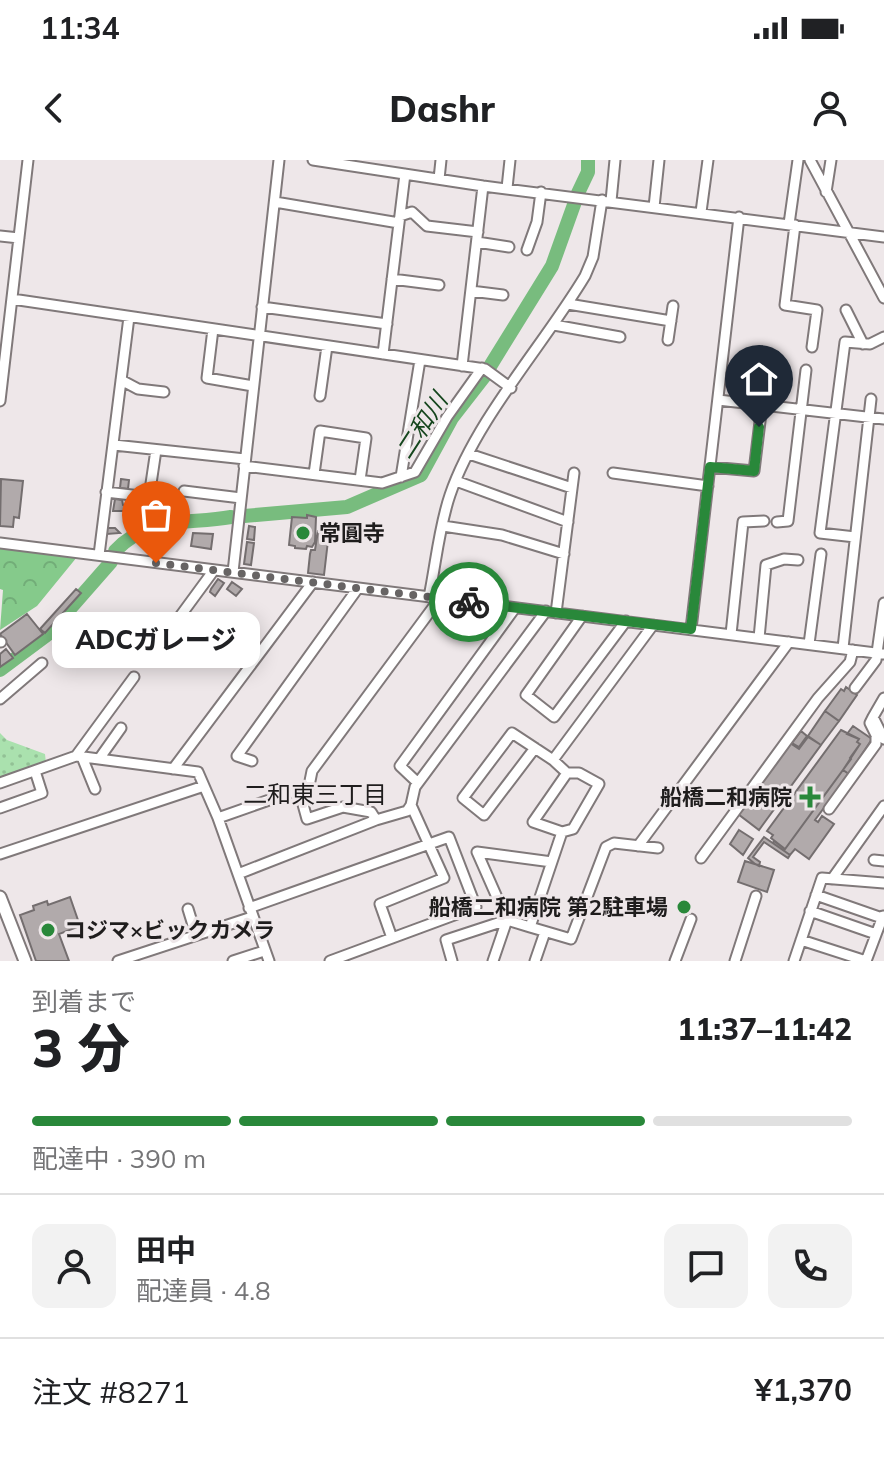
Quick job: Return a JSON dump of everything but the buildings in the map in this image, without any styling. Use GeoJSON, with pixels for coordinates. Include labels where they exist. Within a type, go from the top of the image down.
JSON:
{"type":"FeatureCollection","features":[{"type":"Feature","properties":{"kind":"main road"},"geometry":{"type":"LineString","coordinates":[[0,897],[25,961]]}},
{"type":"Feature","properties":{"kind":"street"},"geometry":{"type":"LineString","coordinates":[[0,401],[4,325],[12,299],[28,160]]}},
{"type":"Feature","properties":{"kind":"street"},"geometry":{"type":"LineString","coordinates":[[233,572],[279,160]]}},
{"type":"Feature","properties":{"kind":"street"},"geometry":{"type":"LineString","coordinates":[[313,160],[483,186],[884,237]]}},
{"type":"Feature","properties":{"kind":"street"},"geometry":{"type":"LineString","coordinates":[[394,172],[395,160]]}},
{"type":"Feature","properties":{"kind":"street"},"geometry":{"type":"LineString","coordinates":[[439,179],[441,160]]}},
{"type":"Feature","properties":{"kind":"street"},"geometry":{"type":"LineString","coordinates":[[507,188],[510,160]]}},
{"type":"Feature","properties":{"kind":"street"},"geometry":{"type":"LineString","coordinates":[[218,818],[309,786],[312,771],[435,598],[443,526],[456,481],[484,426],[568,304],[593,257],[615,160]]}},
{"type":"Feature","properties":{"kind":"street"},"geometry":{"type":"LineString","coordinates":[[654,207],[659,160]]}},
{"type":"Feature","properties":{"kind":"street"},"geometry":{"type":"LineString","coordinates":[[701,212],[708,160]]}},
{"type":"Feature","properties":{"kind":"street"},"geometry":{"type":"LineString","coordinates":[[798,160],[785,305],[817,310],[812,347]]}},
{"type":"Feature","properties":{"kind":"street"},"geometry":{"type":"LineString","coordinates":[[810,160],[884,298]]}},
{"type":"Feature","properties":{"kind":"street"},"geometry":{"type":"LineString","coordinates":[[826,192],[831,160]]}},
{"type":"Feature","properties":{"kind":"street"},"geometry":{"type":"LineString","coordinates":[[383,354],[405,174]]}},
{"type":"Feature","properties":{"kind":"street"},"geometry":{"type":"LineString","coordinates":[[462,366],[483,186]]}},
{"type":"Feature","properties":{"kind":"street"},"geometry":{"type":"LineString","coordinates":[[527,250],[537,222],[541,192]]}},
{"type":"Feature","properties":{"kind":"street"},"geometry":{"type":"LineString","coordinates":[[275,202],[400,220],[412,212],[427,226],[509,247]]}},
{"type":"Feature","properties":{"kind":"street"},"geometry":{"type":"LineString","coordinates":[[691,629],[739,217]]}},
{"type":"Feature","properties":{"kind":"street"},"geometry":{"type":"LineString","coordinates":[[0,236],[19,238]]}},
{"type":"Feature","properties":{"kind":"street"},"geometry":{"type":"LineString","coordinates":[[392,279],[439,285]]}},
{"type":"Feature","properties":{"kind":"street"},"geometry":{"type":"LineString","coordinates":[[471,291],[503,295]]}},
{"type":"Feature","properties":{"kind":"street"},"geometry":{"type":"LineString","coordinates":[[12,299],[486,370],[511,388]]}},
{"type":"Feature","properties":{"kind":"street"},"geometry":{"type":"LineString","coordinates":[[568,304],[671,321]]}},
{"type":"Feature","properties":{"kind":"street"},"geometry":{"type":"LineString","coordinates":[[668,340],[673,306]]}},
{"type":"Feature","properties":{"kind":"street"},"geometry":{"type":"LineString","coordinates":[[262,307],[387,324]]}},
{"type":"Feature","properties":{"kind":"street"},"geometry":{"type":"LineString","coordinates":[[846,310],[863,344]]}},
{"type":"Feature","properties":{"kind":"street"},"geometry":{"type":"LineString","coordinates":[[99,555],[129,317]]}},
{"type":"Feature","properties":{"kind":"street"},"geometry":{"type":"LineString","coordinates":[[554,325],[620,337]]}},
{"type":"Feature","properties":{"kind":"street"},"geometry":{"type":"LineString","coordinates":[[213,329],[207,378],[253,386]]}},
{"type":"Feature","properties":{"kind":"street"},"geometry":{"type":"LineString","coordinates":[[855,537],[820,533],[845,342],[870,344],[884,337]]}},
{"type":"Feature","properties":{"kind":"street"},"geometry":{"type":"LineString","coordinates":[[320,396],[327,346]]}},
{"type":"Feature","properties":{"kind":"street"},"geometry":{"type":"LineString","coordinates":[[401,477],[420,360]]}},
{"type":"Feature","properties":{"kind":"street"},"geometry":{"type":"LineString","coordinates":[[114,445],[382,483],[415,472],[447,417],[486,370]]}},
{"type":"Feature","properties":{"kind":"street"},"geometry":{"type":"LineString","coordinates":[[777,522],[788,521],[806,370]]}},
{"type":"Feature","properties":{"kind":"street"},"geometry":{"type":"LineString","coordinates":[[121,380],[138,389],[164,392]]}},
{"type":"Feature","properties":{"kind":"street"},"geometry":{"type":"LineString","coordinates":[[701,858],[818,698],[850,662],[848,649],[855,537],[871,399]]}},
{"type":"Feature","properties":{"kind":"street"},"geometry":{"type":"LineString","coordinates":[[718,400],[884,419]]}},
{"type":"Feature","properties":{"kind":"street"},"geometry":{"type":"LineString","coordinates":[[710,467],[754,471],[762,405]]}},
{"type":"Feature","properties":{"kind":"street"},"geometry":{"type":"LineString","coordinates":[[314,474],[320,431],[366,438],[360,480]]}},
{"type":"Feature","properties":{"kind":"street"},"geometry":{"type":"LineString","coordinates":[[106,492],[149,497],[156,450]]}},
{"type":"Feature","properties":{"kind":"street"},"geometry":{"type":"LineString","coordinates":[[469,454],[572,488]]}},
{"type":"Feature","properties":{"kind":"street"},"geometry":{"type":"LineString","coordinates":[[238,874],[407,811],[418,783],[551,612],[564,554],[574,473]]}},
{"type":"Feature","properties":{"kind":"street"},"geometry":{"type":"LineString","coordinates":[[613,473],[708,486]]}},
{"type":"Feature","properties":{"kind":"street"},"geometry":{"type":"LineString","coordinates":[[456,481],[568,522]]}},
{"type":"Feature","properties":{"kind":"street"},"geometry":{"type":"LineString","coordinates":[[184,491],[241,498]]}},
{"type":"Feature","properties":{"kind":"street"},"geometry":{"type":"LineString","coordinates":[[731,634],[743,522],[764,521]]}},
{"type":"Feature","properties":{"kind":"street"},"geometry":{"type":"LineString","coordinates":[[443,526],[502,535],[564,554]]}},
{"type":"Feature","properties":{"kind":"street"},"geometry":{"type":"LineString","coordinates":[[0,543],[881,653]]}},
{"type":"Feature","properties":{"kind":"street"},"geometry":{"type":"LineString","coordinates":[[809,644],[821,554]]}},
{"type":"Feature","properties":{"kind":"street"},"geometry":{"type":"LineString","coordinates":[[759,638],[766,565],[784,559],[798,560]]}},
{"type":"Feature","properties":{"kind":"street"},"geometry":{"type":"LineString","coordinates":[[148,660],[214,570]]}},
{"type":"Feature","properties":{"kind":"street"},"geometry":{"type":"LineString","coordinates":[[173,769],[313,582]]}},
{"type":"Feature","properties":{"kind":"street"},"geometry":{"type":"LineString","coordinates":[[252,761],[237,756],[358,588]]}},
{"type":"Feature","properties":{"kind":"street"},"geometry":{"type":"LineString","coordinates":[[855,688],[881,653],[884,603]]}},
{"type":"Feature","properties":{"kind":"street"},"geometry":{"type":"LineString","coordinates":[[418,783],[400,766],[515,608]]}},
{"type":"Feature","properties":{"kind":"street"},"geometry":{"type":"LineString","coordinates":[[582,616],[526,695],[554,717],[626,621]]}},
{"type":"Feature","properties":{"kind":"street"},"geometry":{"type":"LineString","coordinates":[[553,760],[653,625]]}},
{"type":"Feature","properties":{"kind":"street"},"geometry":{"type":"LineString","coordinates":[[638,846],[789,642]]}},
{"type":"Feature","properties":{"kind":"street"},"geometry":{"type":"LineString","coordinates":[[0,699],[42,663]]}},
{"type":"Feature","properties":{"kind":"street"},"geometry":{"type":"LineString","coordinates":[[79,757],[134,677]]}},
{"type":"Feature","properties":{"kind":"street"},"geometry":{"type":"LineString","coordinates":[[829,809],[876,744],[876,735],[870,723],[884,698]]}},
{"type":"Feature","properties":{"kind":"street"},"geometry":{"type":"LineString","coordinates":[[874,714],[884,739]]}},
{"type":"Feature","properties":{"kind":"street"},"geometry":{"type":"LineString","coordinates":[[99,759],[121,728]]}},
{"type":"Feature","properties":{"kind":"street"},"geometry":{"type":"LineString","coordinates":[[535,748],[484,815],[463,798],[512,733],[535,748],[553,760],[567,773],[579,773],[599,784],[573,829],[562,832],[533,822],[567,773]]}},
{"type":"Feature","properties":{"kind":"street"},"geometry":{"type":"LineString","coordinates":[[79,757],[95,789]]}},
{"type":"Feature","properties":{"kind":"street"},"geometry":{"type":"LineString","coordinates":[[0,783],[79,757],[198,772],[218,818],[269,961]]}},
{"type":"Feature","properties":{"kind":"street"},"geometry":{"type":"LineString","coordinates":[[0,808],[42,793],[35,771]]}},
{"type":"Feature","properties":{"kind":"street"},"geometry":{"type":"LineString","coordinates":[[0,854],[204,786]]}},
{"type":"Feature","properties":{"kind":"street"},"geometry":{"type":"LineString","coordinates":[[299,790],[307,819],[343,807],[371,812],[376,820]]}},
{"type":"Feature","properties":{"kind":"street"},"geometry":{"type":"LineString","coordinates":[[392,938],[380,904],[444,878],[411,805]]}},
{"type":"Feature","properties":{"kind":"street"},"geometry":{"type":"LineString","coordinates":[[832,879],[884,806]]}},
{"type":"Feature","properties":{"kind":"street"},"geometry":{"type":"LineString","coordinates":[[530,927],[562,832]]}},
{"type":"Feature","properties":{"kind":"street"},"geometry":{"type":"LineString","coordinates":[[118,961],[141,957],[449,837],[476,907],[330,961]]}},
{"type":"Feature","properties":{"kind":"street"},"geometry":{"type":"LineString","coordinates":[[452,961],[446,940],[507,920],[567,939],[573,937],[606,847],[614,843],[658,848]]}},
{"type":"Feature","properties":{"kind":"street"},"geometry":{"type":"LineString","coordinates":[[493,961],[507,920],[477,852],[552,862]]}},
{"type":"Feature","properties":{"kind":"street"},"geometry":{"type":"LineString","coordinates":[[794,961],[822,878],[884,883]]}},
{"type":"Feature","properties":{"kind":"street"},"geometry":{"type":"LineString","coordinates":[[801,940],[866,961],[883,919],[816,895]]}},
{"type":"Feature","properties":{"kind":"street"},"geometry":{"type":"LineString","coordinates":[[735,961],[756,896]]}},
{"type":"Feature","properties":{"kind":"street"},"geometry":{"type":"LineString","coordinates":[[188,909],[196,935]]}},
{"type":"Feature","properties":{"kind":"street"},"geometry":{"type":"LineString","coordinates":[[810,911],[876,934]]}},
{"type":"Feature","properties":{"kind":"street"},"geometry":{"type":"LineString","coordinates":[[675,961],[691,919]]}},
{"type":"Feature","properties":{"kind":"street"},"geometry":{"type":"LineString","coordinates":[[535,961],[545,932]]}},
{"type":"Feature","properties":{"kind":"street"},"geometry":{"type":"LineString","coordinates":[[233,961],[264,951]]}},
{"type":"Feature","properties":{"kind":"green space"},"geometry":{"type":"Polygon","coordinates":[[[0,548],[77,557],[37,606],[0,630],[3,590],[0,589],[0,548]]]}},
{"type":"Feature","properties":{"kind":"green space"},"geometry":{"type":"Polygon","coordinates":[[[0,733],[7,740],[45,754],[46,763],[0,780],[0,733]]]}},
{"type":"Feature","properties":{"kind":"waterway","name":"二和川"},"geometry":{"type":"LineString","coordinates":[[578,193],[588,172],[588,160]]}},
{"type":"Feature","properties":{"kind":"waterway","name":"二和川"},"geometry":{"type":"LineString","coordinates":[[489,368],[552,266],[576,199]]}},
{"type":"Feature","properties":{"kind":"waterway","name":"二和川"},"geometry":{"type":"LineString","coordinates":[[244,516],[347,507],[421,475],[452,418],[487,373]]}},
{"type":"Feature","properties":{"kind":"waterway","name":"二和川"},"geometry":{"type":"LineString","coordinates":[[115,551],[141,532],[155,527],[231,517]]}},
{"type":"Feature","properties":{"kind":"waterway","name":"二和川"},"geometry":{"type":"LineString","coordinates":[[0,670],[47,635],[111,562]]}},
{"type":"Feature","properties":{"kind":"way so far"},"geometry":{"type":"LineString","coordinates":[[156,563],[469,602]]}},
{"type":"Feature","properties":{"kind":"place","name":"常圓寺"},"geometry":{"type":"Point","coordinates":[303,533]}},
{"type":"Feature","properties":{"kind":"place","name":"ADCガレージ"},"geometry":{"type":"Point","coordinates":[156,563]}},
{"type":"Feature","properties":{"kind":"place","name":"船橋二和病院"},"geometry":{"type":"Point","coordinates":[810,797]}},
{"type":"Feature","properties":{"kind":"place","name":"船橋二和病院 第2駐車場"},"geometry":{"type":"Point","coordinates":[684,907]}},
{"type":"Feature","properties":{"kind":"place","name":"コジマ×ビックカメラ"},"geometry":{"type":"Point","coordinates":[48,930]}},
{"type":"Feature","properties":{"kind":"district","name":"二和東三丁目"},"geometry":{"type":"Point","coordinates":[315,795]}},
{"type":"Feature","properties":{"kind":"route"},"geometry":{"type":"LineString","coordinates":[[469,602],[691,629],[710,467],[754,471],[759,427]]}}]}
